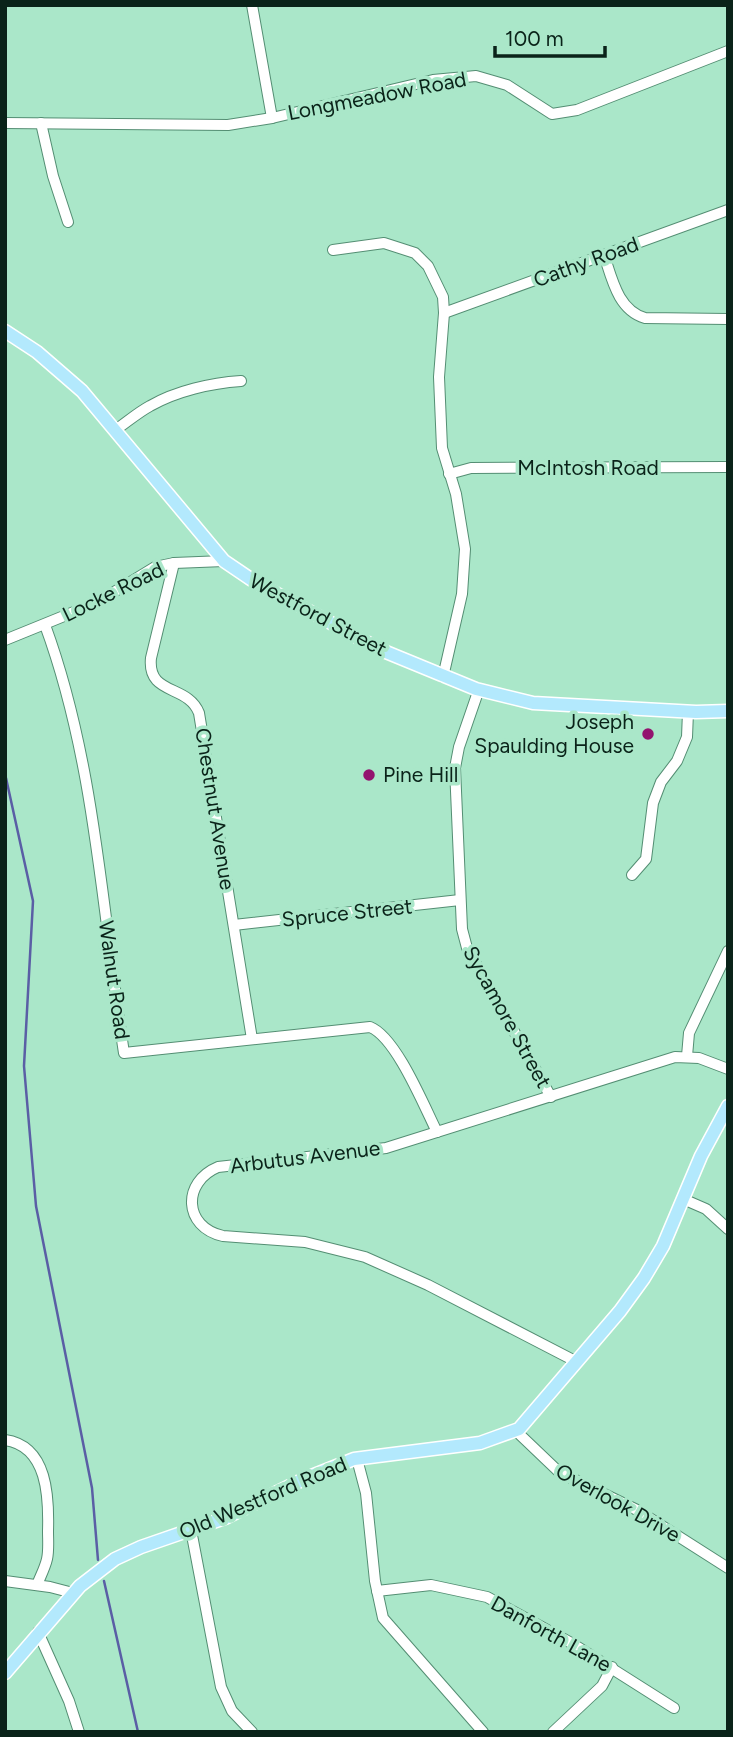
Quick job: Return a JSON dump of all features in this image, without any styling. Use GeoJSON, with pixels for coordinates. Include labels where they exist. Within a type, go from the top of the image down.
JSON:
{"type":"FeatureCollection","features":[{"type":"Feature","properties":{"kind":"main road","name":"Westford Street"},"geometry":{"type":"LineString","coordinates":[[5,331],[37,352],[82,391],[224,561],[255,582],[381,650],[479,690],[533,703],[688,712],[728,711]]}},
{"type":"Feature","properties":{"kind":"main road","name":"Old Westford Road"},"geometry":{"type":"LineString","coordinates":[[5,1673],[73,1593],[98,1570],[115,1559],[141,1547],[225,1518],[304,1479],[357,1459],[480,1443],[515,1430],[577,1362],[644,1278],[663,1246],[705,1147],[728,1106]]}},
{"type":"Feature","properties":{"kind":"street"},"geometry":{"type":"LineString","coordinates":[[252,5],[272,118]]}},
{"type":"Feature","properties":{"kind":"street","name":"Longmeadow Road"},"geometry":{"type":"LineString","coordinates":[[5,123],[228,125],[272,118],[433,80],[476,76],[507,85],[544,110],[559,114],[578,110],[728,51]]}},
{"type":"Feature","properties":{"kind":"street"},"geometry":{"type":"LineString","coordinates":[[41,123],[53,176],[68,222]]}},
{"type":"Feature","properties":{"kind":"street","name":"Cathy Road"},"geometry":{"type":"LineString","coordinates":[[444,313],[728,211]]}},
{"type":"Feature","properties":{"kind":"street"},"geometry":{"type":"LineString","coordinates":[[333,250],[384,243],[415,253],[428,266],[443,298],[439,377],[442,448],[456,494],[462,528],[465,574],[443,677]]}},
{"type":"Feature","properties":{"kind":"street"},"geometry":{"type":"LineString","coordinates":[[604,255],[624,305],[633,315],[645,318],[728,319]]}},
{"type":"Feature","properties":{"kind":"street"},"geometry":{"type":"LineString","coordinates":[[114,431],[165,399],[222,383],[241,381]]}},
{"type":"Feature","properties":{"kind":"street","name":"McIntosh Road"},"geometry":{"type":"LineString","coordinates":[[449,474],[471,468],[728,467]]}},
{"type":"Feature","properties":{"kind":"street","name":"Locke Road"},"geometry":{"type":"LineString","coordinates":[[5,640],[96,604],[149,569],[174,563],[224,561]]}},
{"type":"Feature","properties":{"kind":"street","name":"Chestnut Avenue"},"geometry":{"type":"LineString","coordinates":[[174,563],[150,671],[155,680],[190,699],[199,713],[252,1039]]}},
{"type":"Feature","properties":{"kind":"street","name":"Walnut Road"},"geometry":{"type":"LineString","coordinates":[[45,625],[62,673],[80,753],[124,1053],[370,1027],[377,1030],[398,1055],[437,1132]]}},
{"type":"Feature","properties":{"kind":"street","name":"Sycamore Street"},"geometry":{"type":"LineString","coordinates":[[479,690],[459,747],[455,768],[462,929],[467,948],[551,1097]]}},
{"type":"Feature","properties":{"kind":"street"},"geometry":{"type":"LineString","coordinates":[[632,875],[646,859],[653,803],[661,782],[677,761],[687,737],[688,712]]}},
{"type":"Feature","properties":{"kind":"street","name":"Spruce Street"},"geometry":{"type":"LineString","coordinates":[[234,925],[460,900]]}},
{"type":"Feature","properties":{"kind":"street"},"geometry":{"type":"LineString","coordinates":[[728,951],[689,1034],[687,1056],[728,1069]]}},
{"type":"Feature","properties":{"kind":"street","name":"Arbutus Avenue"},"geometry":{"type":"LineString","coordinates":[[577,1362],[428,1285],[365,1257],[305,1242],[217,1234],[202,1226],[193,1211],[192,1194],[204,1175],[218,1167],[359,1153],[398,1145],[649,1065],[687,1056]]}},
{"type":"Feature","properties":{"kind":"street"},"geometry":{"type":"LineString","coordinates":[[683,1199],[706,1209],[728,1229]]}},
{"type":"Feature","properties":{"kind":"street","name":"Overlook Drive"},"geometry":{"type":"LineString","coordinates":[[515,1430],[559,1472],[637,1510],[728,1568]]}},
{"type":"Feature","properties":{"kind":"street"},"geometry":{"type":"LineString","coordinates":[[5,1440],[29,1450],[46,1483],[49,1511],[47,1558],[37,1585]]}},
{"type":"Feature","properties":{"kind":"street"},"geometry":{"type":"LineString","coordinates":[[357,1459],[366,1493],[377,1591],[383,1618],[483,1732]]}},
{"type":"Feature","properties":{"kind":"street"},"geometry":{"type":"LineString","coordinates":[[191,1530],[221,1687],[232,1711],[252,1732]]}},
{"type":"Feature","properties":{"kind":"street"},"geometry":{"type":"LineString","coordinates":[[5,1581],[73,1593]]}},
{"type":"Feature","properties":{"kind":"street","name":"Danforth Lane"},"geometry":{"type":"LineString","coordinates":[[377,1591],[431,1585],[487,1597],[612,1667],[674,1708]]}},
{"type":"Feature","properties":{"kind":"street"},"geometry":{"type":"LineString","coordinates":[[38,1632],[69,1701],[79,1732]]}},
{"type":"Feature","properties":{"kind":"street"},"geometry":{"type":"LineString","coordinates":[[553,1732],[602,1686],[612,1667]]}},
{"type":"Feature","properties":{"kind":"waterway"},"geometry":{"type":"LineString","coordinates":[[6,778],[33,901],[24,1066],[36,1206],[92,1488],[98,1560]]}},
{"type":"Feature","properties":{"kind":"waterway"},"geometry":{"type":"LineString","coordinates":[[104,1581],[138,1732]]}},
{"type":"Feature","properties":{"kind":"place","name":"Joseph Spaulding House"},"geometry":{"type":"Point","coordinates":[648,734]}},
{"type":"Feature","properties":{"kind":"place","name":"Pine Hill"},"geometry":{"type":"Point","coordinates":[369,775]}}]}
